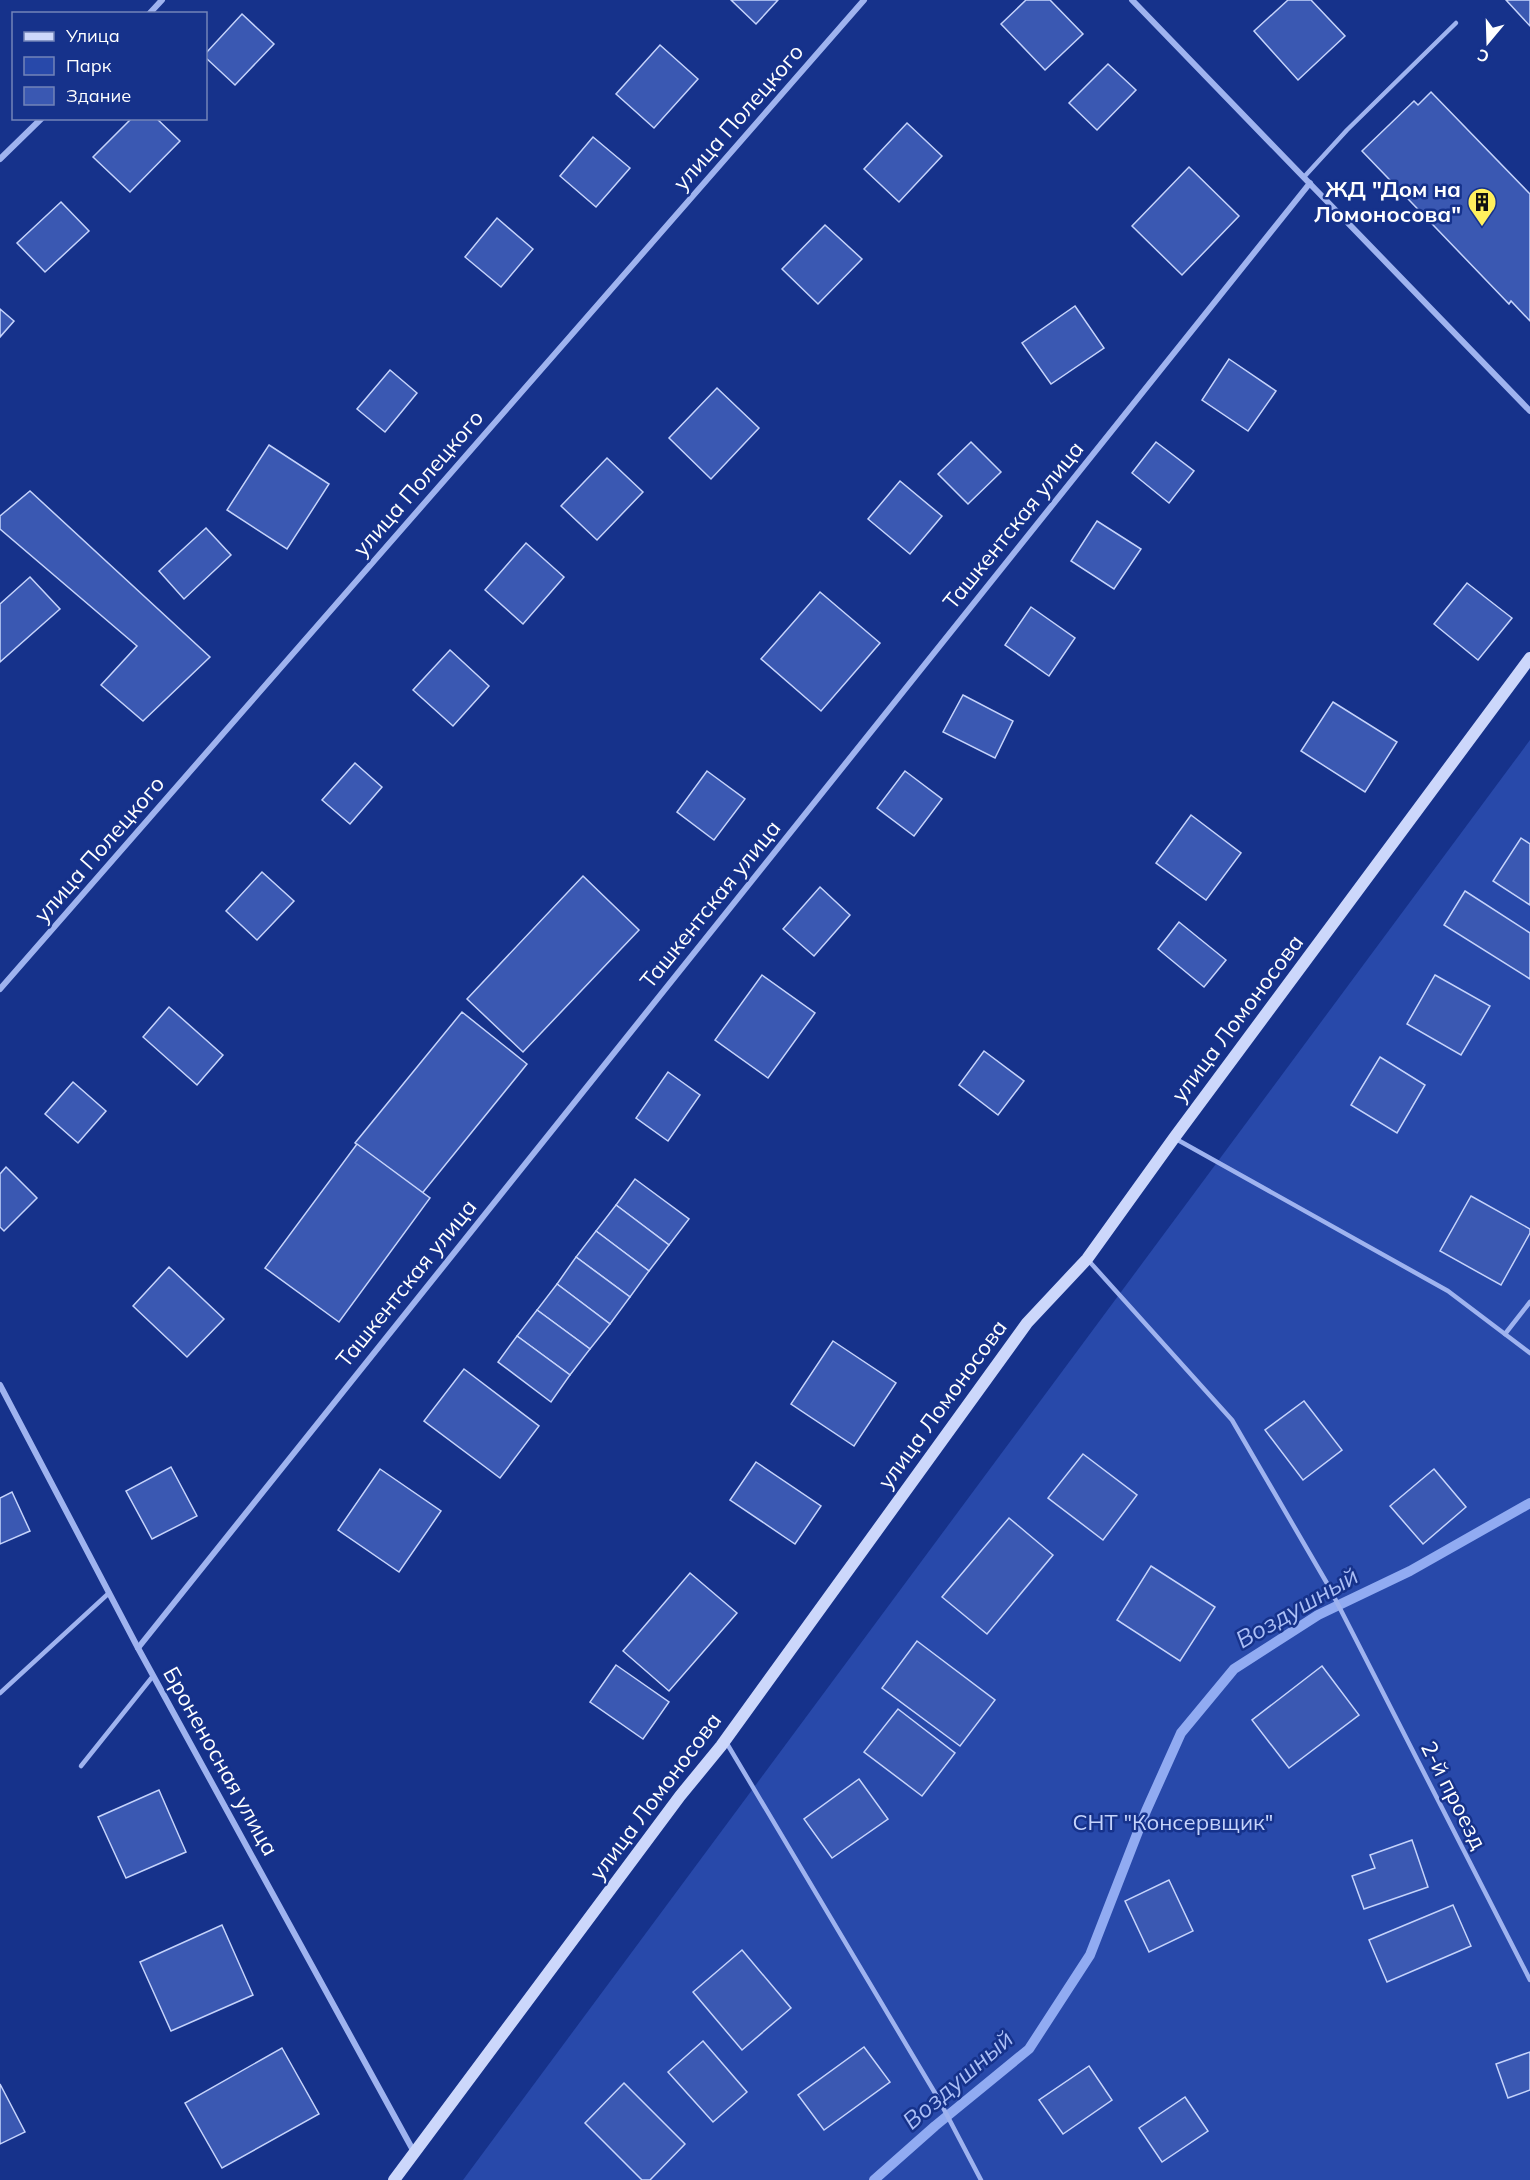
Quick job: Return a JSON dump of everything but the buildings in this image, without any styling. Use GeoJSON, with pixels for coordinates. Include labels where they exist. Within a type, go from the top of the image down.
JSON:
{"type":"FeatureCollection","features":[{"type":"Feature","properties":{"kind":"main road","name":"улица Ломоносова"},"geometry":{"type":"LineString","coordinates":[[394,2180],[725,1739],[1027,1323],[1087,1259],[1530,658]]}},
{"type":"Feature","properties":{"kind":"street"},"geometry":{"type":"LineString","coordinates":[[151,12],[162,0]]}},
{"type":"Feature","properties":{"kind":"street","name":"улица Полецкого"},"geometry":{"type":"LineString","coordinates":[[0,989],[864,0]]}},
{"type":"Feature","properties":{"kind":"street"},"geometry":{"type":"LineString","coordinates":[[1132,0],[1530,411]]}},
{"type":"Feature","properties":{"kind":"street"},"geometry":{"type":"LineString","coordinates":[[0,159],[40,120]]}},
{"type":"Feature","properties":{"kind":"street","name":"Ташкентская улица"},"geometry":{"type":"LineString","coordinates":[[138,1648],[1310,183]]}},
{"type":"Feature","properties":{"kind":"street","name":"Броненосная улица"},"geometry":{"type":"LineString","coordinates":[[0,1385],[153,1676],[414,2152]]}},
{"type":"Feature","properties":{"kind":"lane"},"geometry":{"type":"LineString","coordinates":[[1304,177],[1347,130],[1456,23]]}},
{"type":"Feature","properties":{"kind":"lane"},"geometry":{"type":"LineString","coordinates":[[1174,1138],[1448,1291],[1530,1353]]}},
{"type":"Feature","properties":{"kind":"lane","name":"2-й проезд"},"geometry":{"type":"LineString","coordinates":[[1087,1259],[1232,1420],[1328,1585],[1530,1980]]}},
{"type":"Feature","properties":{"kind":"lane"},"geometry":{"type":"LineString","coordinates":[[1505,1334],[1530,1302]]}},
{"type":"Feature","properties":{"kind":"lane"},"geometry":{"type":"LineString","coordinates":[[0,1693],[109,1593]]}},
{"type":"Feature","properties":{"kind":"lane"},"geometry":{"type":"LineString","coordinates":[[81,1766],[153,1676]]}},
{"type":"Feature","properties":{"kind":"lane"},"geometry":{"type":"LineString","coordinates":[[725,1739],[938,2098],[981,2180]]}},
{"type":"Feature","properties":{"kind":"green space","name":"СНТ \"Консервщик\""},"geometry":{"type":"Polygon","coordinates":[[[1530,740],[1530,2180],[463,2180],[1530,740]]]}},
{"type":"Feature","properties":{"kind":"waterway","name":"Воздушный"},"geometry":{"type":"LineString","coordinates":[[874,2180],[935,2126],[1029,2049],[1090,1955],[1146,1811],[1181,1733],[1234,1669],[1318,1615],[1410,1571],[1530,1503]]}},
{"type":"Feature","properties":{"kind":"place","name":"ЖД \"Дом на Ломоносова\""},"geometry":{"type":"Point","coordinates":[1482,228]}}]}
